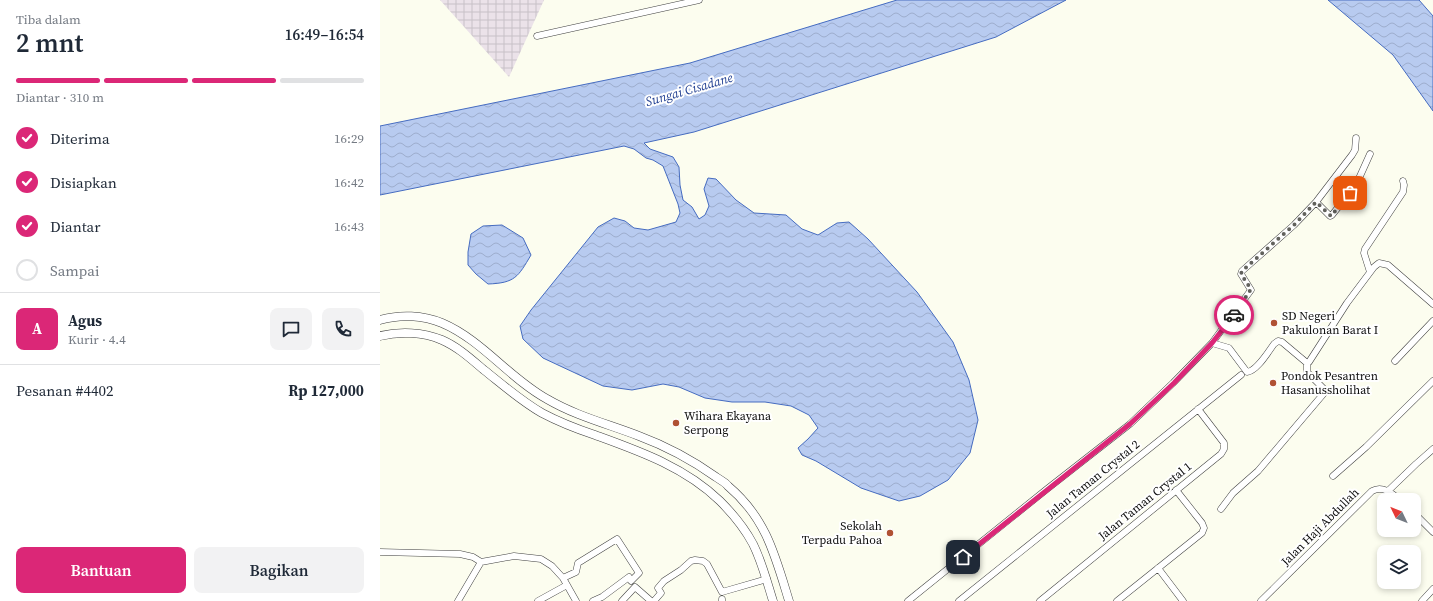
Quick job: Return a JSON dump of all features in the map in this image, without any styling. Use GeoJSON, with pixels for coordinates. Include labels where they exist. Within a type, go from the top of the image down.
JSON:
{"type":"FeatureCollection","features":[{"type":"Feature","properties":{"kind":"street"},"geometry":{"type":"LineString","coordinates":[[537,36],[699,0]]}},
{"type":"Feature","properties":{"kind":"street"},"geometry":{"type":"LineString","coordinates":[[908,601],[1130,424],[1174,383],[1212,343],[1251,290],[1241,274],[1242,271],[1288,230],[1316,202],[1352,155],[1356,138]]}},
{"type":"Feature","properties":{"kind":"street"},"geometry":{"type":"LineString","coordinates":[[1316,202],[1330,216],[1332,215],[1356,185],[1370,154]]}},
{"type":"Feature","properties":{"kind":"street"},"geometry":{"type":"LineString","coordinates":[[1370,272],[1364,253],[1365,249],[1403,192],[1404,185],[1402,181]]}},
{"type":"Feature","properties":{"kind":"street"},"geometry":{"type":"LineString","coordinates":[[1221,509],[1233,493],[1258,471],[1325,392],[1325,390],[1307,372],[1307,363],[1347,303],[1370,272],[1379,263],[1388,265],[1433,304]]}},
{"type":"Feature","properties":{"kind":"street"},"geometry":{"type":"LineString","coordinates":[[380,320],[388,317],[408,316],[427,318],[443,323],[466,336],[523,384],[547,399],[581,416],[640,436],[696,463],[728,485],[745,502],[758,519],[770,541],[789,601]]}},
{"type":"Feature","properties":{"kind":"street"},"geometry":{"type":"LineString","coordinates":[[1395,362],[1433,321]]}},
{"type":"Feature","properties":{"kind":"street"},"geometry":{"type":"LineString","coordinates":[[380,336],[406,333],[424,334],[442,340],[457,348],[512,393],[543,413],[564,424],[644,453],[672,467],[706,490],[730,511],[753,544],[773,601]]}},
{"type":"Feature","properties":{"kind":"street"},"geometry":{"type":"LineString","coordinates":[[1212,343],[1229,348],[1247,372],[1252,372],[1278,341],[1282,342],[1307,363]]}},
{"type":"Feature","properties":{"kind":"street","name":"Jalan Taman Crystal 2"},"geometry":{"type":"LineString","coordinates":[[959,601],[1241,375]]}},
{"type":"Feature","properties":{"kind":"street"},"geometry":{"type":"LineString","coordinates":[[1333,476],[1366,447],[1433,381]]}},
{"type":"Feature","properties":{"kind":"street","name":"Jalan Taman Crystal 1"},"geometry":{"type":"LineString","coordinates":[[1040,601],[1221,454],[1224,449],[1224,443],[1198,409]]}},
{"type":"Feature","properties":{"kind":"street"},"geometry":{"type":"LineString","coordinates":[[1391,493],[1388,491],[1433,450]]}},
{"type":"Feature","properties":{"kind":"street","name":"Jalan Haji Abdullah"},"geometry":{"type":"LineString","coordinates":[[1261,601],[1372,491],[1380,488],[1388,491]]}},
{"type":"Feature","properties":{"kind":"street"},"geometry":{"type":"LineString","coordinates":[[1117,601],[1202,533],[1204,528],[1202,524],[1176,490]]}},
{"type":"Feature","properties":{"kind":"street"},"geometry":{"type":"LineString","coordinates":[[1421,520],[1433,532]]}},
{"type":"Feature","properties":{"kind":"street"},"geometry":{"type":"LineString","coordinates":[[563,578],[576,572],[578,563],[617,539],[639,573],[631,581]]}},
{"type":"Feature","properties":{"kind":"street"},"geometry":{"type":"LineString","coordinates":[[380,552],[460,554],[473,557],[481,562],[514,556],[542,559],[552,566],[563,578],[576,601]]}},
{"type":"Feature","properties":{"kind":"street"},"geometry":{"type":"LineString","coordinates":[[654,601],[661,593],[658,588],[664,581],[681,570],[691,561],[695,560],[703,561],[707,564],[722,592],[766,579]]}},
{"type":"Feature","properties":{"kind":"street"},"geometry":{"type":"LineString","coordinates":[[458,601],[481,562]]}},
{"type":"Feature","properties":{"kind":"street"},"geometry":{"type":"LineString","coordinates":[[1158,568],[1183,601]]}},
{"type":"Feature","properties":{"kind":"street"},"geometry":{"type":"LineString","coordinates":[[593,601],[602,597],[629,577],[636,587],[650,601]]}},
{"type":"Feature","properties":{"kind":"street"},"geometry":{"type":"LineString","coordinates":[[538,601],[567,585]]}},
{"type":"Feature","properties":{"kind":"street"},"geometry":{"type":"LineString","coordinates":[[622,601],[636,587]]}},
{"type":"Feature","properties":{"kind":"street"},"geometry":{"type":"LineString","coordinates":[[1422,601],[1433,590]]}},
{"type":"Feature","properties":{"kind":"shaded area"},"geometry":{"type":"Polygon","coordinates":[[[440,0],[544,0],[509,77],[440,0]]]}},
{"type":"Feature","properties":{"kind":"water","name":"Sungai Cisadane"},"geometry":{"type":"Polygon","coordinates":[[[897,0],[1066,0],[996,37],[694,132],[644,143],[650,149],[673,157],[679,167],[683,200],[692,207],[699,219],[705,215],[709,206],[704,189],[708,178],[716,179],[736,200],[754,213],[786,215],[802,229],[818,235],[837,223],[849,222],[868,239],[917,292],[953,342],[969,380],[978,420],[970,453],[948,480],[920,496],[899,501],[861,488],[816,461],[802,455],[798,448],[818,428],[809,415],[791,406],[765,402],[732,402],[705,398],[679,387],[663,384],[632,390],[603,386],[543,358],[523,339],[520,326],[531,310],[598,227],[614,218],[625,221],[634,228],[648,230],[676,222],[680,213],[678,204],[663,166],[646,158],[634,149],[624,146],[380,195],[380,126],[690,63],[897,0]]]}},
{"type":"Feature","properties":{"kind":"water"},"geometry":{"type":"Polygon","coordinates":[[[1328,0],[1419,0],[1433,16],[1433,111],[1393,55],[1328,0]]]}},
{"type":"Feature","properties":{"kind":"water"},"geometry":{"type":"Polygon","coordinates":[[[502,225],[523,238],[531,255],[523,269],[515,277],[504,282],[488,284],[468,265],[468,252],[471,234],[483,226],[502,225]]]}},
{"type":"Feature","properties":{"kind":"way so far"},"geometry":{"type":"LineString","coordinates":[[1234,315],[1251,289],[1241,274],[1242,271],[1277,241],[1316,202],[1331,216],[1350,193]]}},
{"type":"Feature","properties":{"kind":"place","name":"SD Negeri Pakulonan Barat I"},"geometry":{"type":"Point","coordinates":[1274,323]}},
{"type":"Feature","properties":{"kind":"place","name":"Pondok Pesantren Hasanussholihat"},"geometry":{"type":"Point","coordinates":[1273,383]}},
{"type":"Feature","properties":{"kind":"place","name":"Wihara Ekayana Serpong"},"geometry":{"type":"Point","coordinates":[676,423]}},
{"type":"Feature","properties":{"kind":"place","name":"Sekolah Terpadu Pahoa"},"geometry":{"type":"Point","coordinates":[890,533]}},
{"type":"Feature","properties":{"kind":"route"},"geometry":{"type":"LineString","coordinates":[[963,557],[1130,424],[1174,383],[1212,343],[1234,315]]}}]}
